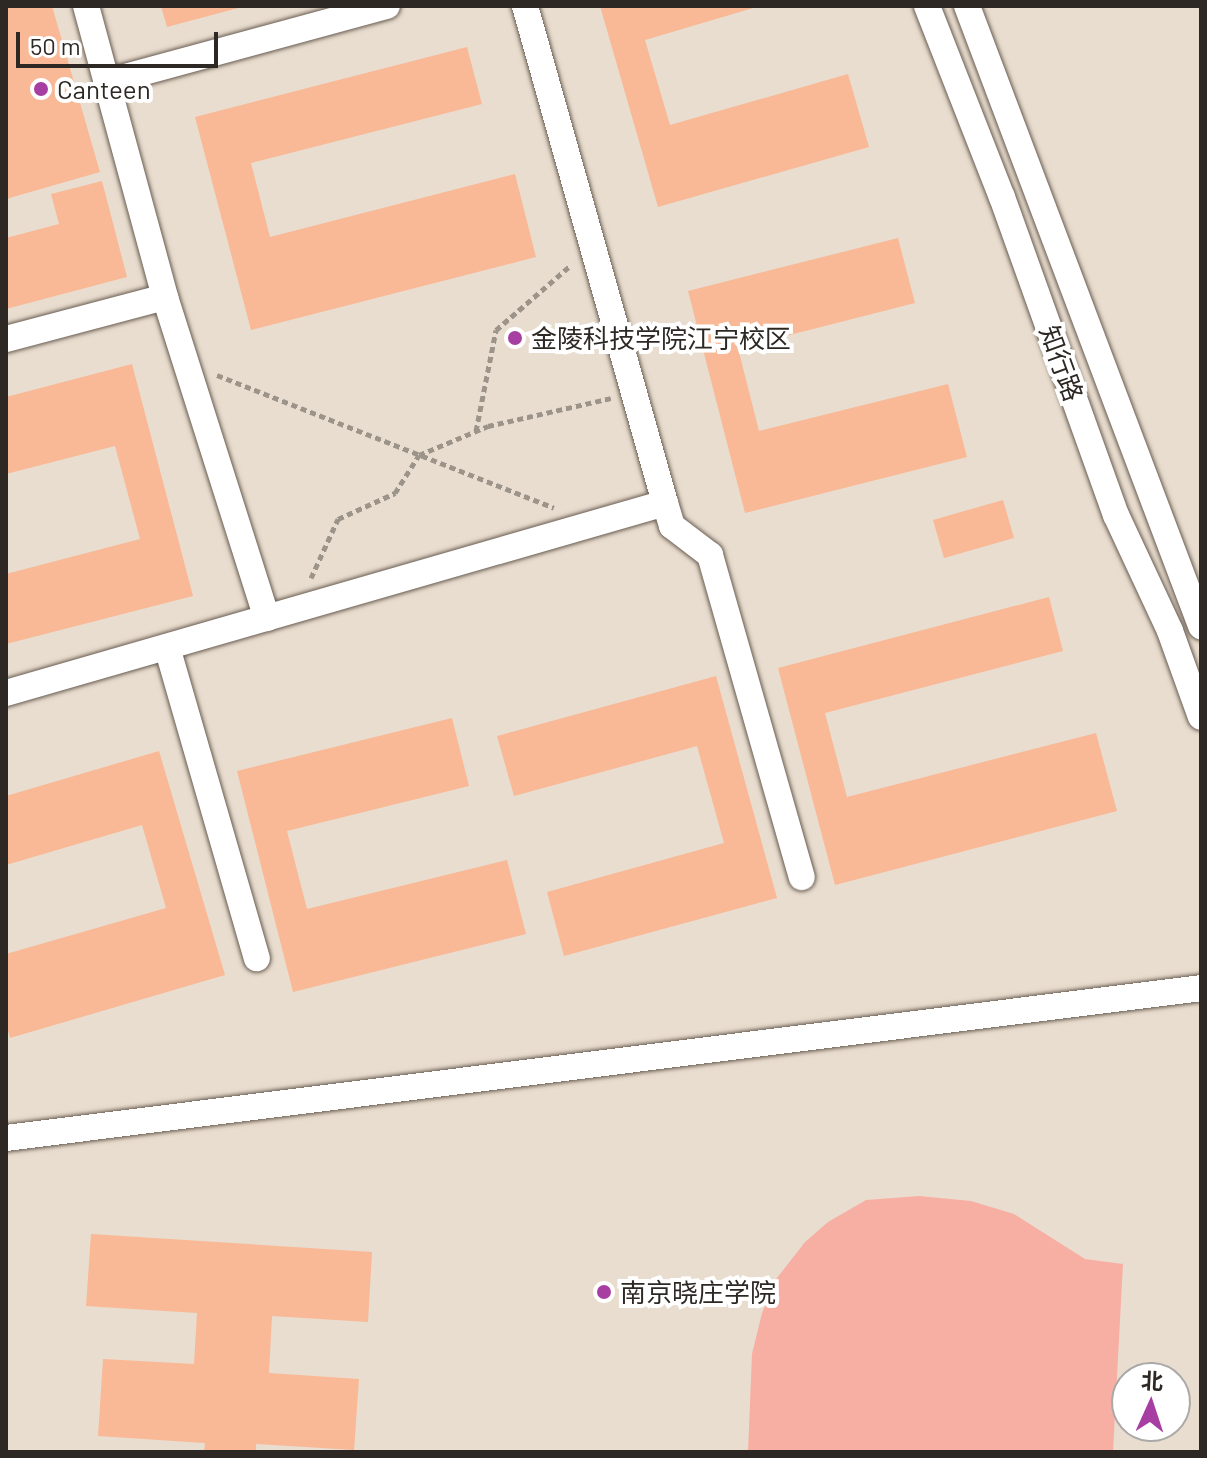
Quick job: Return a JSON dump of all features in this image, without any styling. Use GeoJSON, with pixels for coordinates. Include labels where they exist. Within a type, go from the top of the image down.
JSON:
{"type":"FeatureCollection","features":[{"type":"Feature","properties":{"kind":"street"},"geometry":{"type":"LineString","coordinates":[[86,6],[165,297],[267,618]]}},
{"type":"Feature","properties":{"kind":"street"},"geometry":{"type":"LineString","coordinates":[[107,82],[387,6]]}},
{"type":"Feature","properties":{"kind":"street"},"geometry":{"type":"LineString","coordinates":[[525,6],[672,526],[710,555],[802,877]]}},
{"type":"Feature","properties":{"kind":"street","name":"知行路"},"geometry":{"type":"LineString","coordinates":[[927,6],[1002,197],[1116,515],[1170,631],[1201,717]]}},
{"type":"Feature","properties":{"kind":"street","name":"知行路"},"geometry":{"type":"LineString","coordinates":[[967,6],[1201,626]]}},
{"type":"Feature","properties":{"kind":"street"},"geometry":{"type":"LineString","coordinates":[[6,339],[165,297]]}},
{"type":"Feature","properties":{"kind":"street"},"geometry":{"type":"LineString","coordinates":[[6,693],[665,503]]}},
{"type":"Feature","properties":{"kind":"street"},"geometry":{"type":"LineString","coordinates":[[167,647],[257,958]]}},
{"type":"Feature","properties":{"kind":"street"},"geometry":{"type":"LineString","coordinates":[[6,1138],[1201,988]]}},
{"type":"Feature","properties":{"kind":"path"},"geometry":{"type":"LineString","coordinates":[[476,431],[496,330],[593,246]]}},
{"type":"Feature","properties":{"kind":"path"},"geometry":{"type":"LineString","coordinates":[[186,363],[593,523]]}},
{"type":"Feature","properties":{"kind":"path"},"geometry":{"type":"LineString","coordinates":[[306,607],[310,579],[338,519],[395,493],[419,455],[476,431],[634,392]]}},
{"type":"Feature","properties":{"kind":"shaded area"},"geometry":{"type":"Polygon","coordinates":[[[919,1196],[971,1201],[1014,1214],[1085,1259],[1123,1264],[1118,1362],[1111,1362],[1113,1452],[748,1452],[752,1354],[762,1313],[777,1278],[805,1242],[828,1222],[866,1200],[919,1196]]]}},
{"type":"Feature","properties":{"kind":"building","name":"Canteen"},"geometry":{"type":"Polygon","coordinates":[[[6,6],[52,6],[100,172],[6,199],[6,6]]]}},
{"type":"Feature","properties":{"kind":"building"},"geometry":{"type":"Polygon","coordinates":[[[161,6],[242,6],[242,7],[167,27],[161,6]]]}},
{"type":"Feature","properties":{"kind":"building"},"geometry":{"type":"Polygon","coordinates":[[[600,6],[760,6],[645,40],[670,125],[848,74],[869,147],[658,207],[600,6]]]}},
{"type":"Feature","properties":{"kind":"building"},"geometry":{"type":"Polygon","coordinates":[[[467,47],[482,104],[251,163],[270,237],[515,174],[536,257],[251,330],[195,117],[467,47]]]}},
{"type":"Feature","properties":{"kind":"building"},"geometry":{"type":"Polygon","coordinates":[[[102,181],[127,277],[6,309],[6,238],[59,224],[51,194],[102,181]]]}},
{"type":"Feature","properties":{"kind":"building"},"geometry":{"type":"Polygon","coordinates":[[[898,238],[915,303],[738,348],[759,431],[948,384],[967,457],[745,513],[688,291],[898,238]]]}},
{"type":"Feature","properties":{"kind":"building"},"geometry":{"type":"Polygon","coordinates":[[[132,364],[193,596],[6,644],[6,574],[140,539],[115,446],[6,474],[6,397],[132,364]]]}},
{"type":"Feature","properties":{"kind":"building"},"geometry":{"type":"Polygon","coordinates":[[[1003,500],[1014,538],[944,558],[933,520],[1003,500]]]}},
{"type":"Feature","properties":{"kind":"building"},"geometry":{"type":"Polygon","coordinates":[[[1049,597],[1063,651],[825,713],[847,797],[1096,733],[1117,811],[835,885],[778,668],[1049,597]]]}},
{"type":"Feature","properties":{"kind":"building"},"geometry":{"type":"Polygon","coordinates":[[[716,676],[777,898],[564,956],[547,892],[724,843],[697,746],[514,796],[497,736],[716,676]]]}},
{"type":"Feature","properties":{"kind":"building"},"geometry":{"type":"Polygon","coordinates":[[[452,718],[469,786],[287,831],[307,909],[507,860],[526,934],[293,992],[237,771],[452,718]]]}},
{"type":"Feature","properties":{"kind":"building"},"geometry":{"type":"Polygon","coordinates":[[[159,751],[225,975],[10,1038],[6,1023],[6,954],[166,908],[142,825],[6,865],[6,796],[159,751]]]}},
{"type":"Feature","properties":{"kind":"building"},"geometry":{"type":"Polygon","coordinates":[[[91,1234],[372,1252],[368,1322],[272,1316],[269,1373],[359,1379],[354,1450],[256,1444],[256,1452],[204,1452],[205,1443],[98,1436],[103,1359],[194,1364],[197,1313],[86,1306],[91,1234]]]}},
{"type":"Feature","properties":{"kind":"place","name":"Canteen"},"geometry":{"type":"Point","coordinates":[41,89]}},
{"type":"Feature","properties":{"kind":"place","name":"金陵科技学院江宁校区"},"geometry":{"type":"Point","coordinates":[515,338]}},
{"type":"Feature","properties":{"kind":"place","name":"南京晓庄学院"},"geometry":{"type":"Point","coordinates":[604,1292]}}]}
